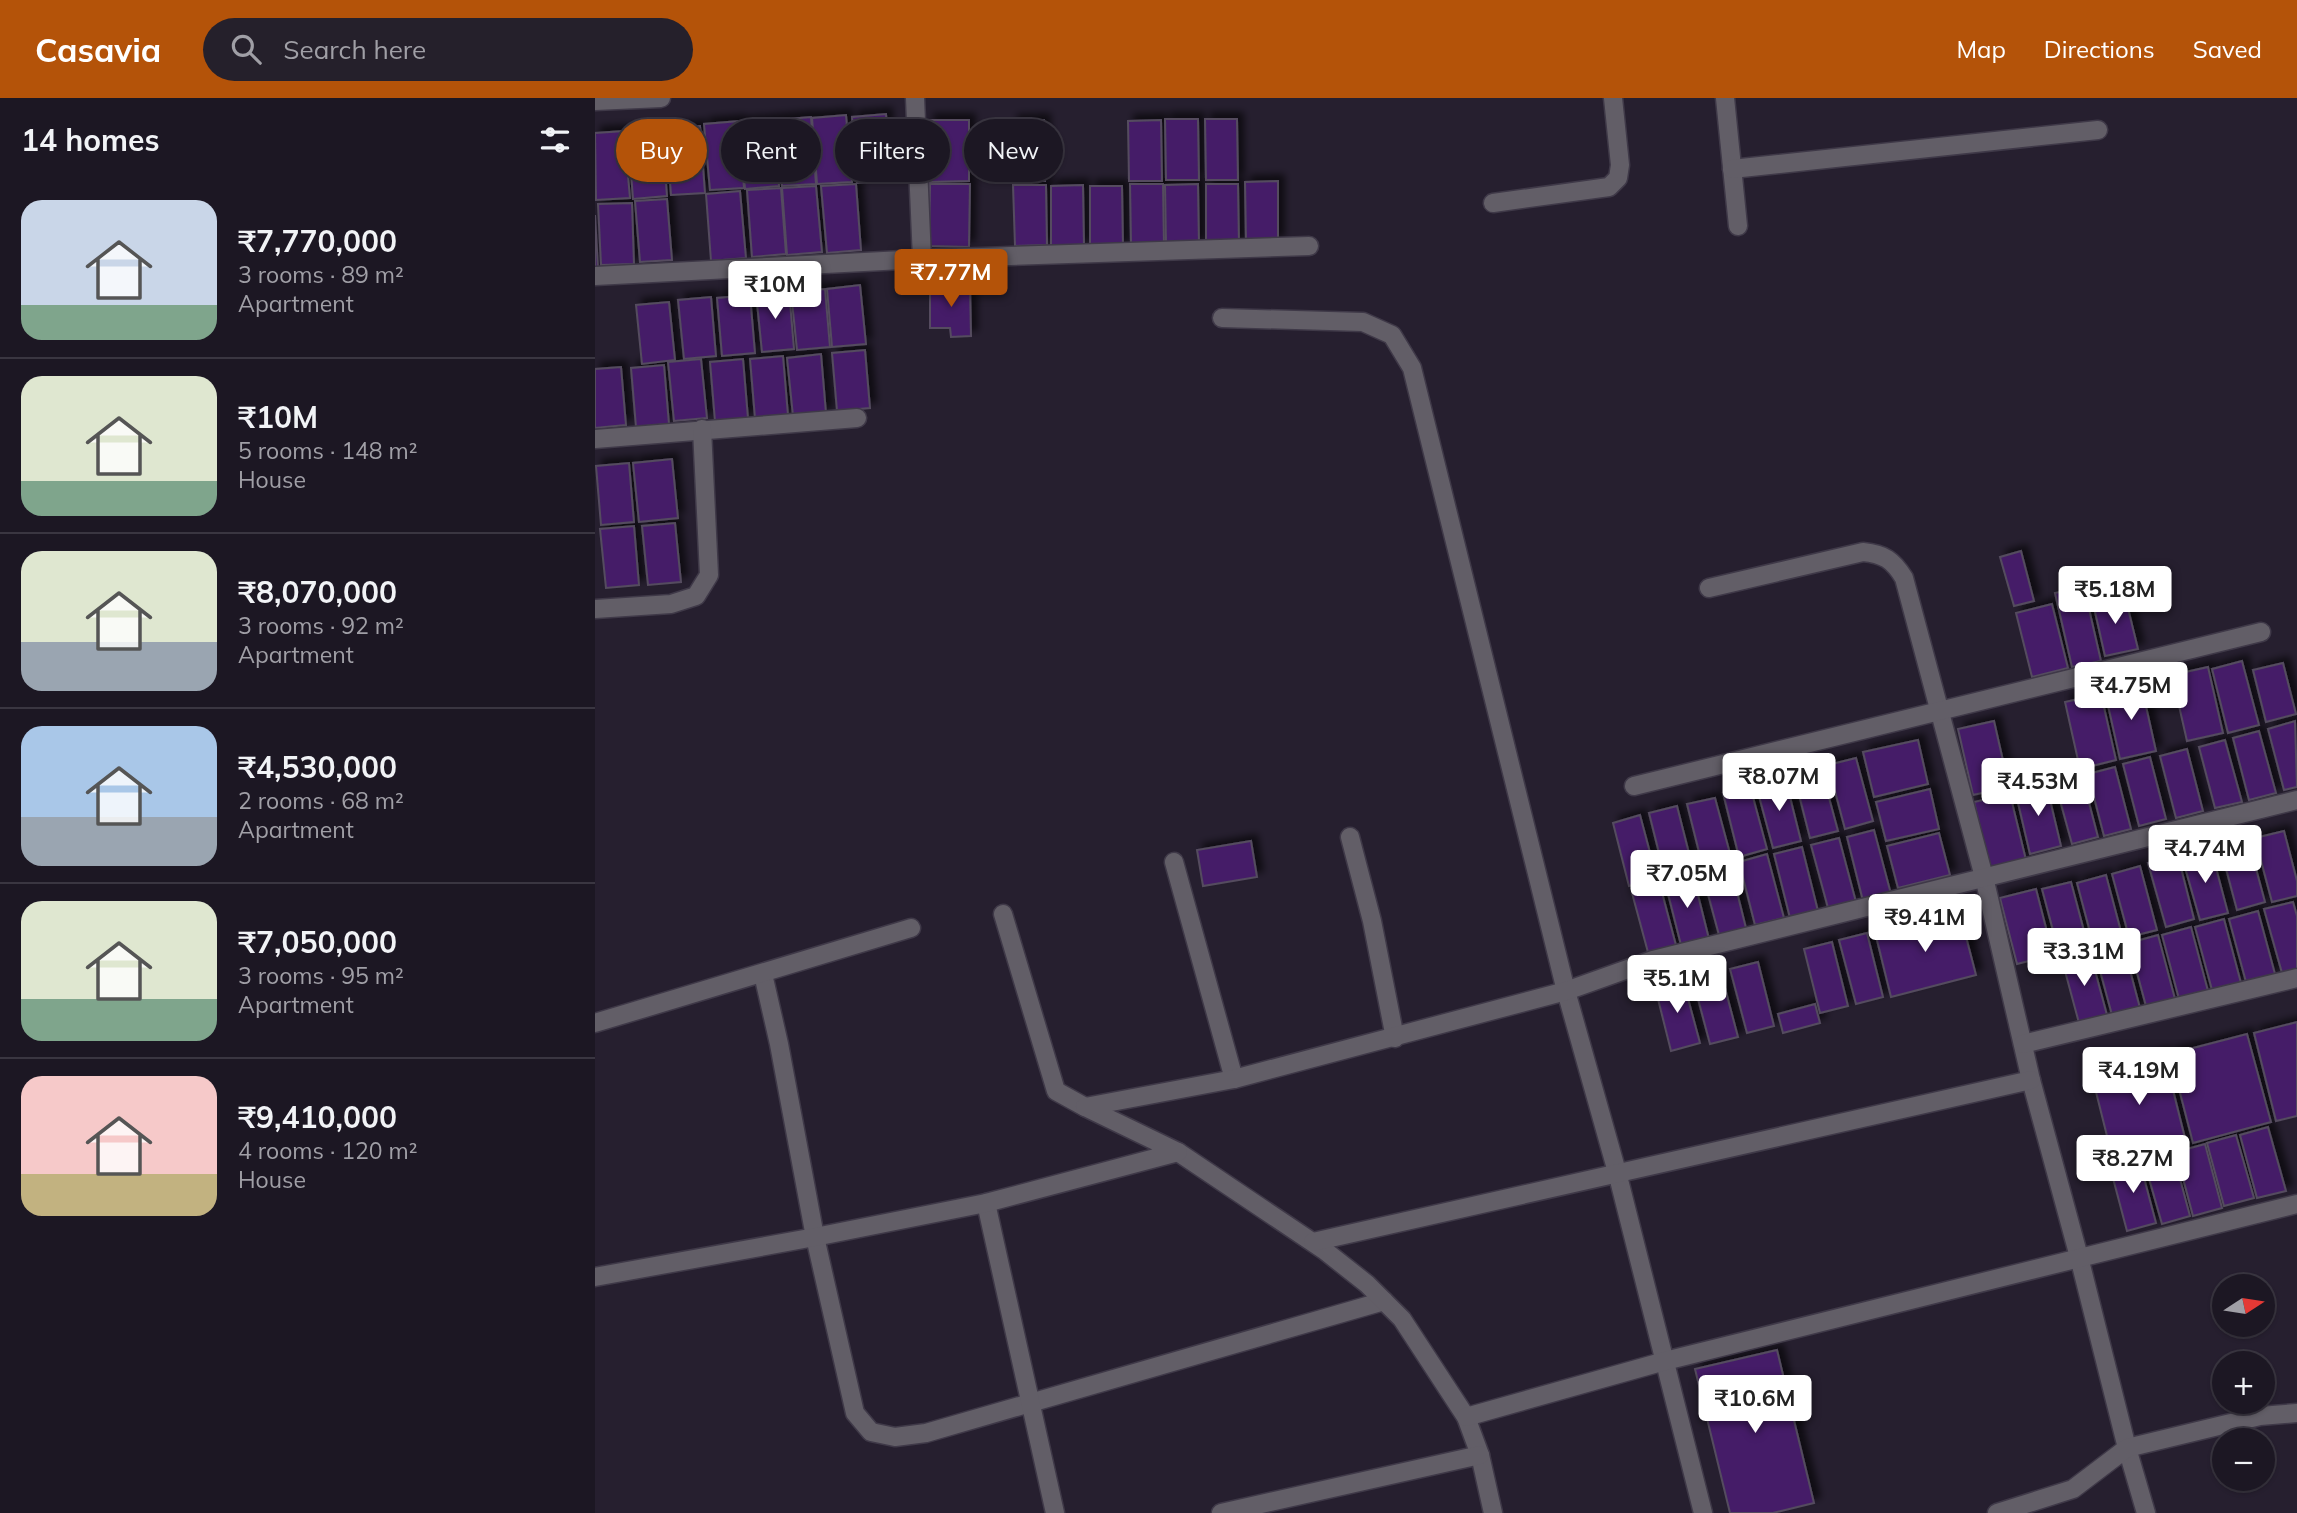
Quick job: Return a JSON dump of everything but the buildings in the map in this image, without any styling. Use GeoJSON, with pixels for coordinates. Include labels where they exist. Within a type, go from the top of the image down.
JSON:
{"type":"FeatureCollection","features":[{"type":"Feature","properties":{"kind":"street"},"geometry":{"type":"LineString","coordinates":[[595,101],[661,98]]}},
{"type":"Feature","properties":{"kind":"street"},"geometry":{"type":"LineString","coordinates":[[915,98],[922,259]]}},
{"type":"Feature","properties":{"kind":"street"},"geometry":{"type":"LineString","coordinates":[[1493,203],[1609,187],[1618,178],[1620,165],[1613,98]]}},
{"type":"Feature","properties":{"kind":"street"},"geometry":{"type":"LineString","coordinates":[[1725,98],[1738,226]]}},
{"type":"Feature","properties":{"kind":"street"},"geometry":{"type":"LineString","coordinates":[[1732,169],[2098,130]]}},
{"type":"Feature","properties":{"kind":"street"},"geometry":{"type":"LineString","coordinates":[[595,276],[922,259],[1308,246]]}},
{"type":"Feature","properties":{"kind":"street"},"geometry":{"type":"LineString","coordinates":[[1222,318],[1363,323],[1392,335],[1412,368],[1566,991],[1617,1172],[1703,1513]]}},
{"type":"Feature","properties":{"kind":"street"},"geometry":{"type":"LineString","coordinates":[[595,439],[857,418]]}},
{"type":"Feature","properties":{"kind":"street"},"geometry":{"type":"LineString","coordinates":[[595,609],[671,604],[696,596],[709,575],[702,429]]}},
{"type":"Feature","properties":{"kind":"street"},"geometry":{"type":"LineString","coordinates":[[1709,587],[1863,552],[1881,554],[1894,562],[1904,578],[1984,877],[2031,1080],[2146,1513]]}},
{"type":"Feature","properties":{"kind":"street"},"geometry":{"type":"LineString","coordinates":[[1635,786],[2261,632]]}},
{"type":"Feature","properties":{"kind":"street"},"geometry":{"type":"LineString","coordinates":[[1085,1107],[1234,1079],[1566,991],[1653,960],[2297,800]]}},
{"type":"Feature","properties":{"kind":"street"},"geometry":{"type":"LineString","coordinates":[[1350,837],[1372,921],[1395,1038]]}},
{"type":"Feature","properties":{"kind":"street"},"geometry":{"type":"LineString","coordinates":[[1174,862],[1234,1079]]}},
{"type":"Feature","properties":{"kind":"street"},"geometry":{"type":"LineString","coordinates":[[1003,914],[1056,1091],[1178,1152],[1313,1242],[1367,1284],[1402,1318],[1466,1417],[1480,1455],[1493,1513]]}},
{"type":"Feature","properties":{"kind":"street"},"geometry":{"type":"LineString","coordinates":[[595,1023],[911,928]]}},
{"type":"Feature","properties":{"kind":"street"},"geometry":{"type":"LineString","coordinates":[[763,974],[779,1044],[815,1237],[856,1413],[871,1432],[895,1437],[926,1433],[1384,1301]]}},
{"type":"Feature","properties":{"kind":"street"},"geometry":{"type":"LineString","coordinates":[[2023,1044],[2297,978]]}},
{"type":"Feature","properties":{"kind":"street"},"geometry":{"type":"LineString","coordinates":[[1313,1242],[2031,1080]]}},
{"type":"Feature","properties":{"kind":"street"},"geometry":{"type":"LineString","coordinates":[[595,1277],[986,1203],[1178,1152]]}},
{"type":"Feature","properties":{"kind":"street"},"geometry":{"type":"LineString","coordinates":[[986,1203],[1055,1513]]}},
{"type":"Feature","properties":{"kind":"street"},"geometry":{"type":"LineString","coordinates":[[1466,1417],[1665,1361],[2297,1204]]}},
{"type":"Feature","properties":{"kind":"street"},"geometry":{"type":"LineString","coordinates":[[1997,1513],[2073,1489],[2127,1448],[2260,1416],[2297,1413]]}},
{"type":"Feature","properties":{"kind":"street"},"geometry":{"type":"LineString","coordinates":[[1221,1513],[1480,1455]]}}]}
